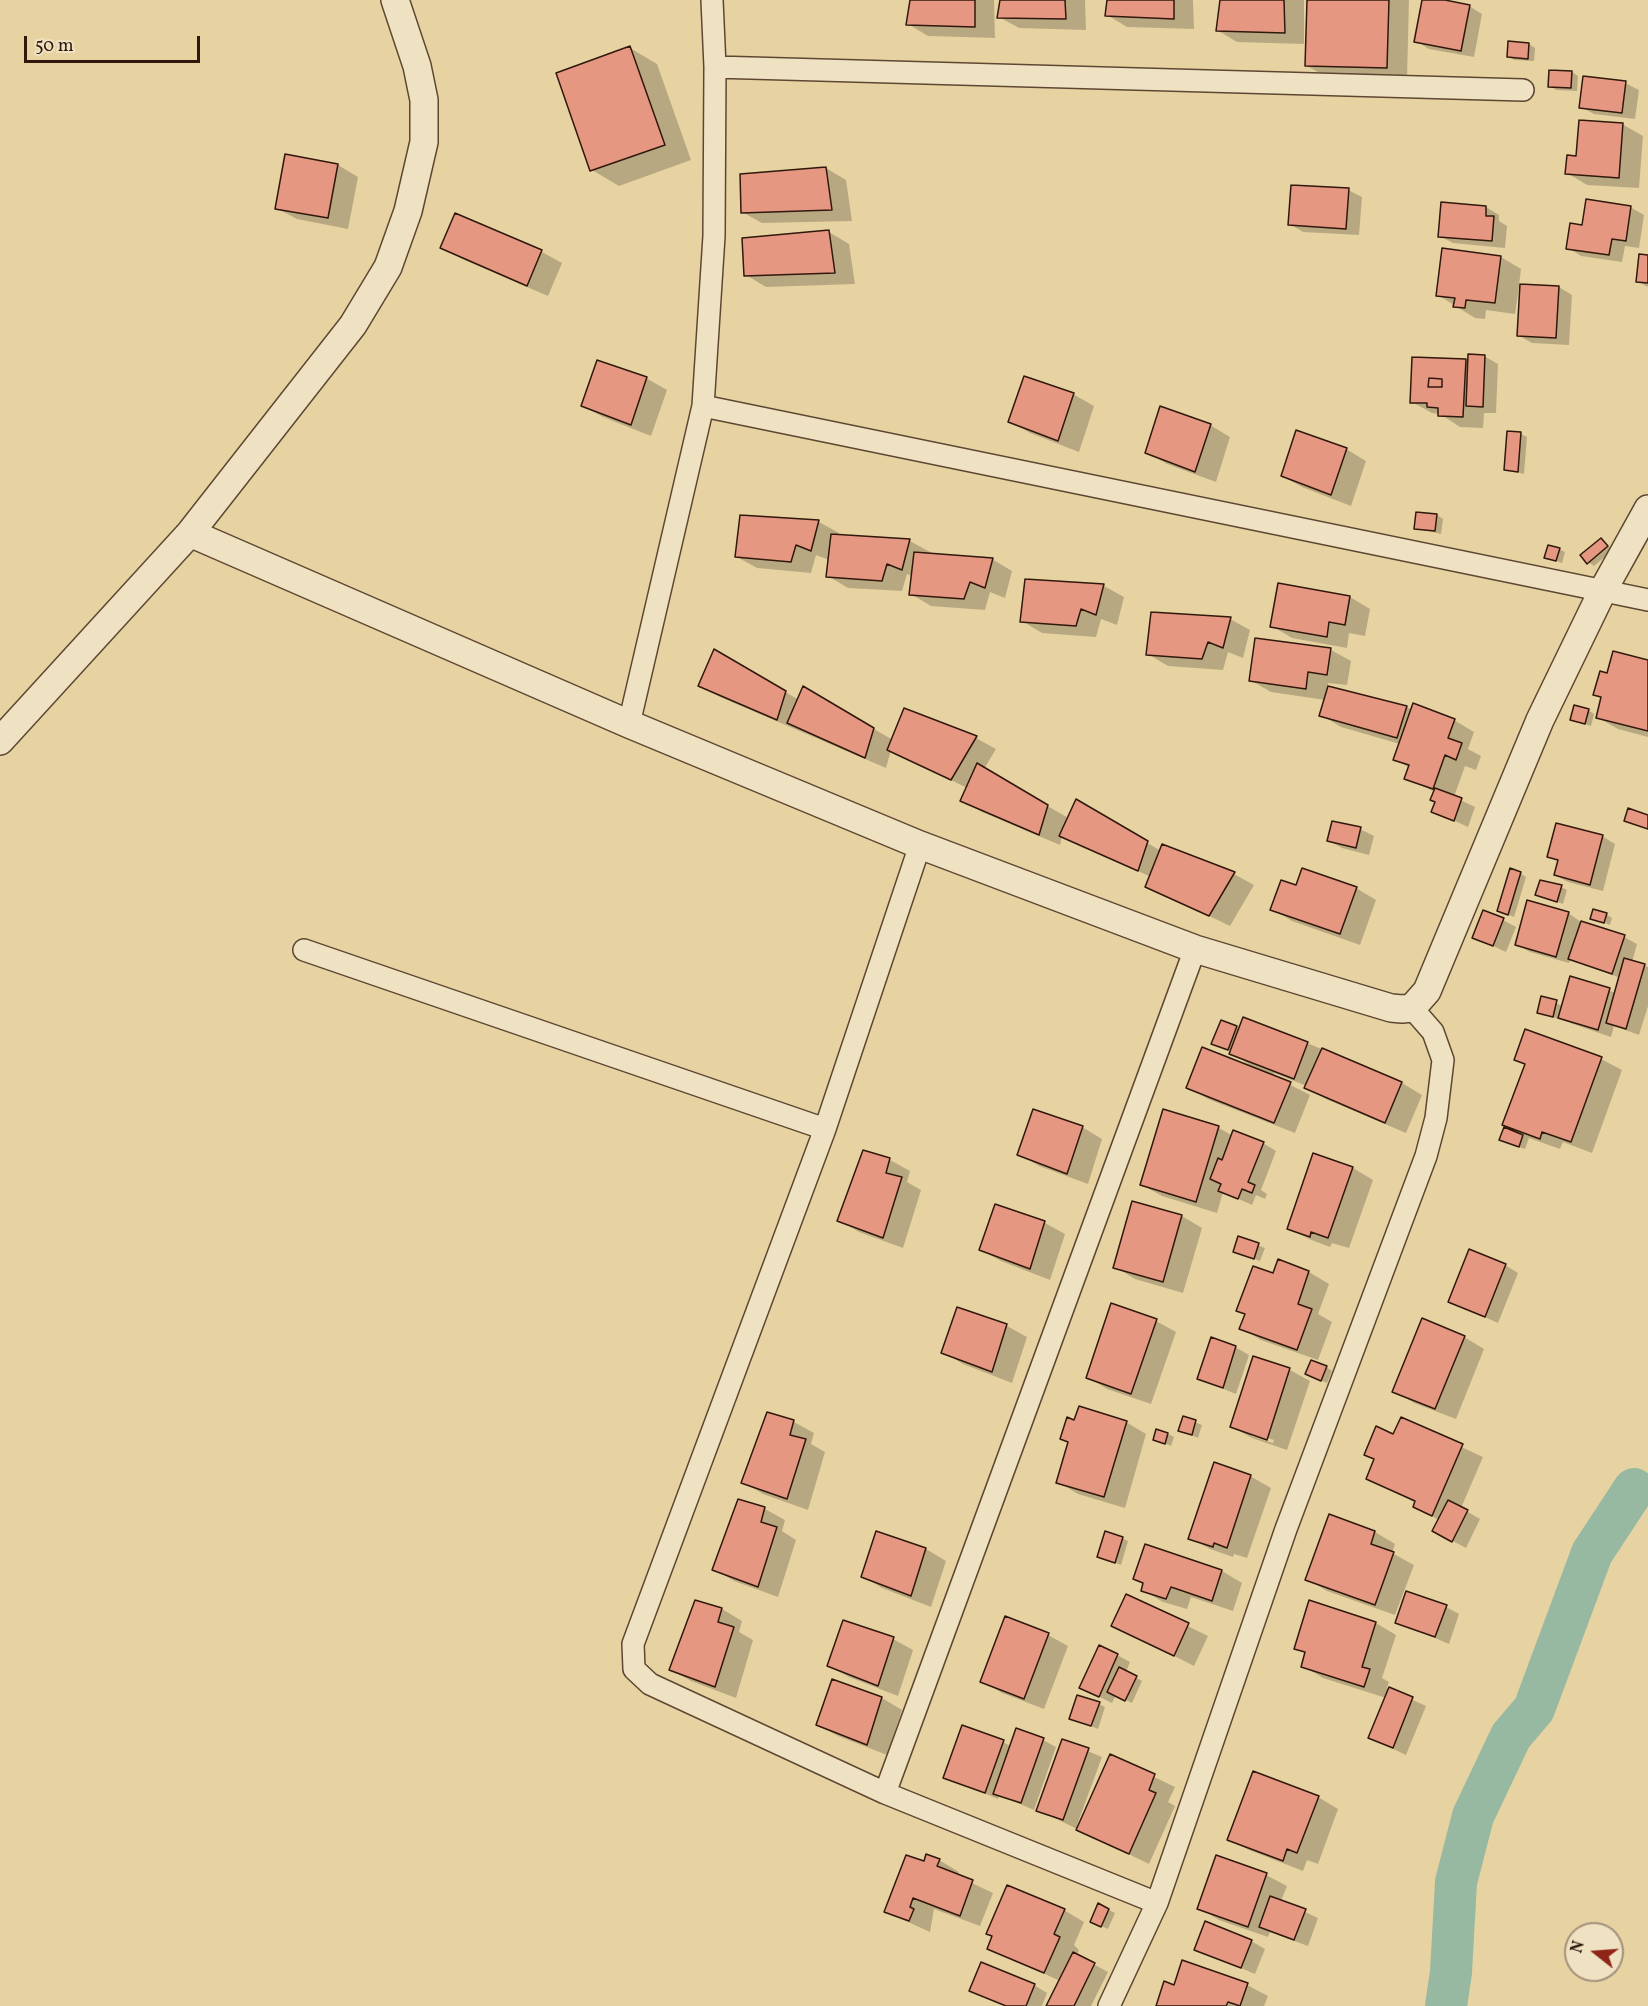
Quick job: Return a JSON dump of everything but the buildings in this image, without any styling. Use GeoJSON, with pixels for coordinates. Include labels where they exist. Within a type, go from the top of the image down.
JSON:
{"type":"FeatureCollection","features":[{"type":"Feature","properties":{"kind":"street"},"geometry":{"type":"LineString","coordinates":[[0,741],[190,533],[353,326],[388,267],[408,211],[424,142],[424,100],[395,0]]}},
{"type":"Feature","properties":{"kind":"street"},"geometry":{"type":"LineString","coordinates":[[629,724],[703,406],[714,236],[715,67],[712,0]]}},
{"type":"Feature","properties":{"kind":"street"},"geometry":{"type":"LineString","coordinates":[[715,67],[1523,90]]}},
{"type":"Feature","properties":{"kind":"street"},"geometry":{"type":"LineString","coordinates":[[703,406],[1648,600]]}},
{"type":"Feature","properties":{"kind":"street"},"geometry":{"type":"LineString","coordinates":[[190,533],[629,724],[921,845],[1195,949],[1391,1008],[1412,1008],[1427,991],[1540,720],[1602,592],[1648,509]]}},
{"type":"Feature","properties":{"kind":"street"},"geometry":{"type":"LineString","coordinates":[[921,845],[825,1129],[633,1644],[634,1669],[650,1684],[885,1793],[1156,1903]]}},
{"type":"Feature","properties":{"kind":"street"},"geometry":{"type":"LineString","coordinates":[[885,1793],[1195,949]]}},
{"type":"Feature","properties":{"kind":"street"},"geometry":{"type":"LineString","coordinates":[[304,951],[825,1129]]}},
{"type":"Feature","properties":{"kind":"street"},"geometry":{"type":"LineString","coordinates":[[1109,2006],[1156,1903],[1286,1529],[1426,1156],[1436,1118],[1443,1060],[1433,1032],[1412,1008]]}},
{"type":"Feature","properties":{"kind":"waterway"},"geometry":{"type":"LineString","coordinates":[[1446,2006],[1451,1972],[1456,1882],[1473,1816],[1511,1736],[1534,1709],[1592,1553],[1634,1489]]}}]}
